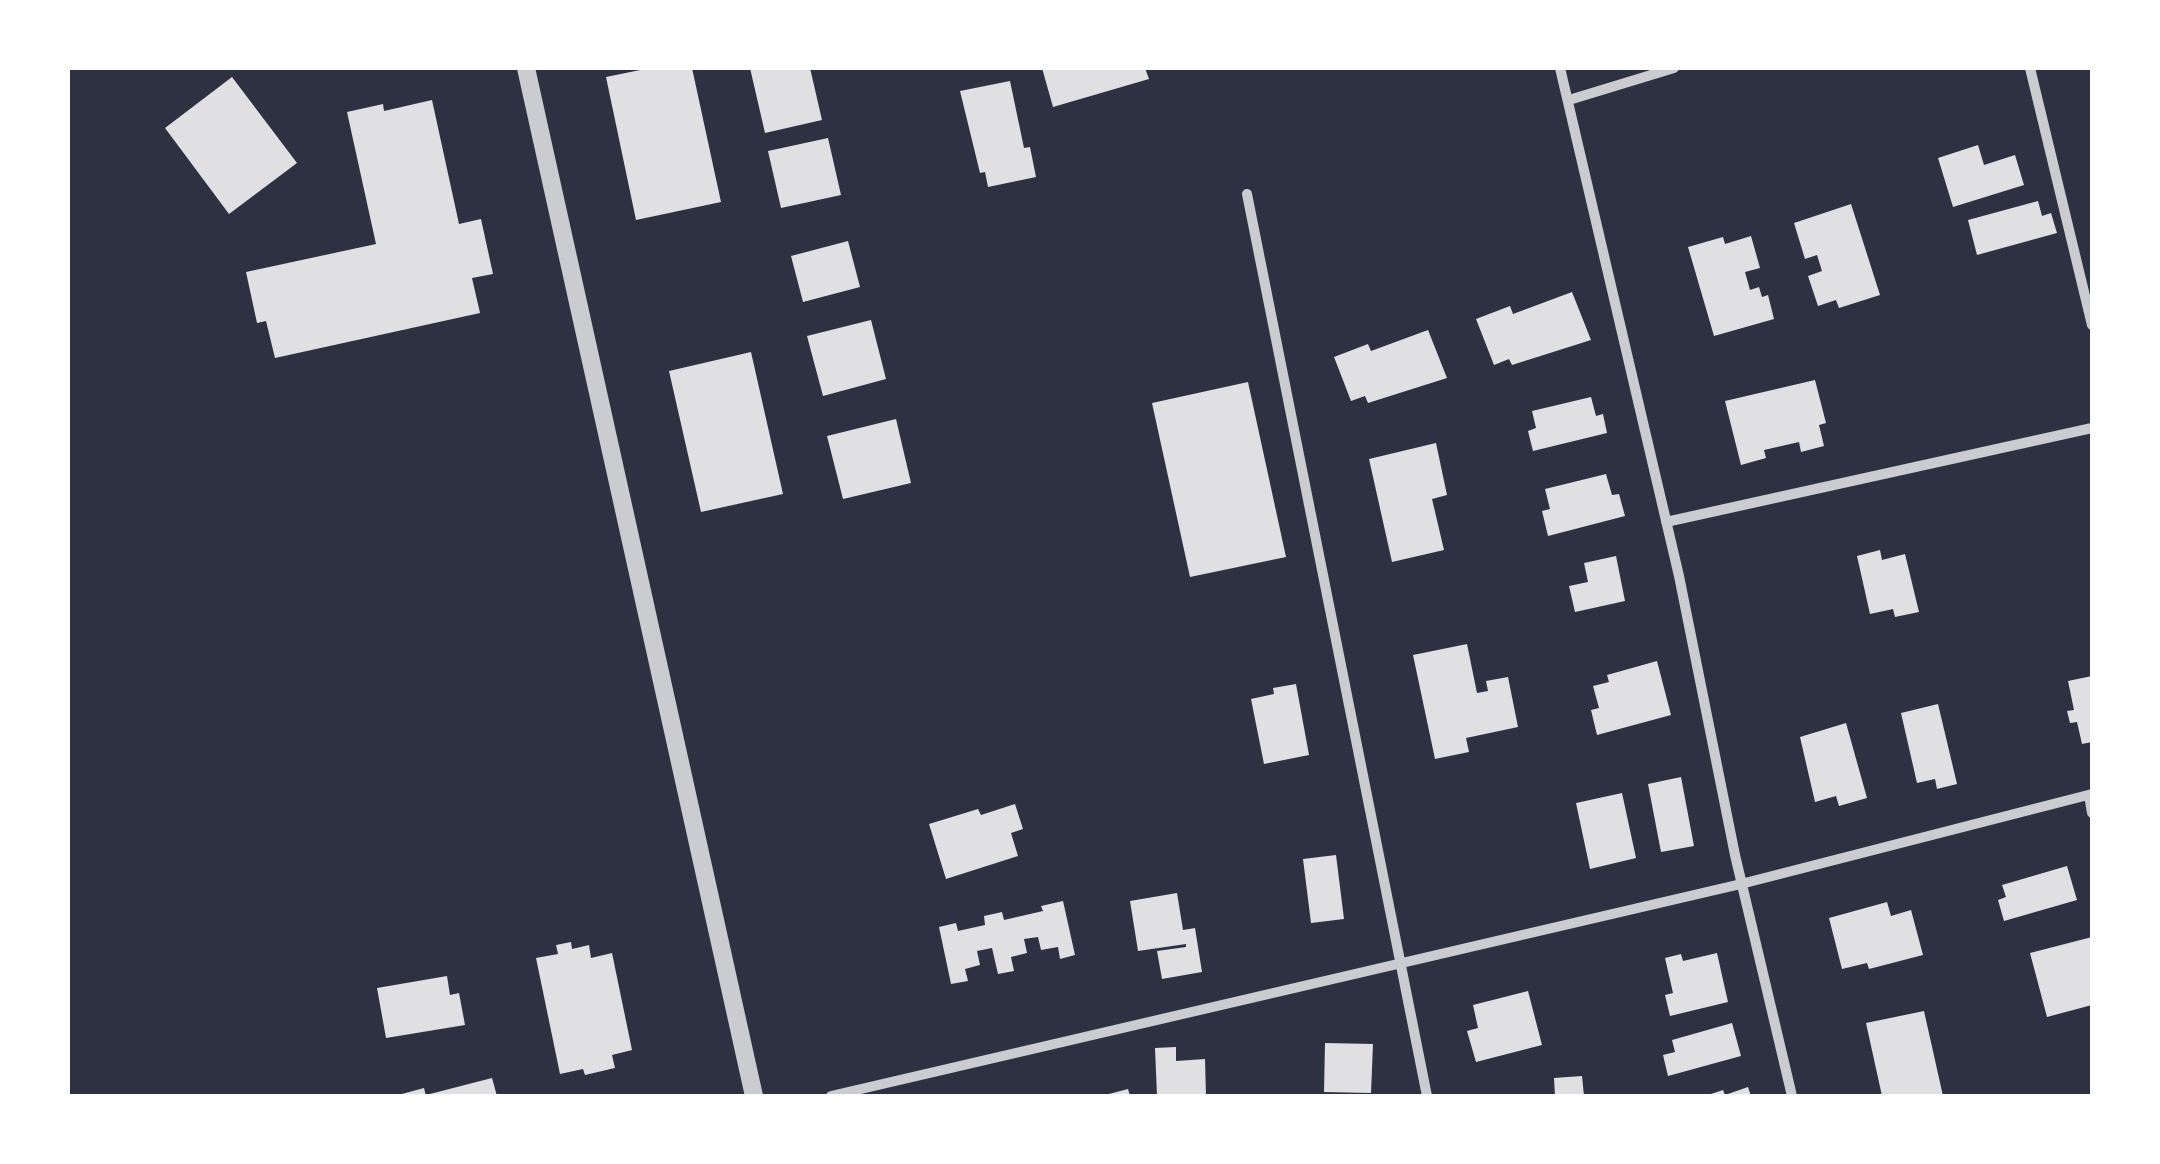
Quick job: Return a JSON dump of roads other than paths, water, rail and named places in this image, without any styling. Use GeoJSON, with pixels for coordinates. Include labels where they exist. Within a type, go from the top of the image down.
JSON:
{"type":"FeatureCollection","features":[{"type":"Feature","properties":{"kind":"street"},"geometry":{"type":"LineString","coordinates":[[526,68],[754,1096]]}},
{"type":"Feature","properties":{"kind":"street"},"geometry":{"type":"LineString","coordinates":[[1560,68],[1666,522],[1741,884],[1792,1096]]}},
{"type":"Feature","properties":{"kind":"street"},"geometry":{"type":"LineString","coordinates":[[1569,100],[1674,68]]}},
{"type":"Feature","properties":{"kind":"street"},"geometry":{"type":"LineString","coordinates":[[2030,68],[2092,324]]}},
{"type":"Feature","properties":{"kind":"street"},"geometry":{"type":"LineString","coordinates":[[1247,194],[1428,1096]]}},
{"type":"Feature","properties":{"kind":"street"},"geometry":{"type":"LineString","coordinates":[[1666,522],[2092,428]]}},
{"type":"Feature","properties":{"kind":"street"},"geometry":{"type":"LineString","coordinates":[[831,1096],[1741,884],[2091,794],[2092,812]]}}]}
